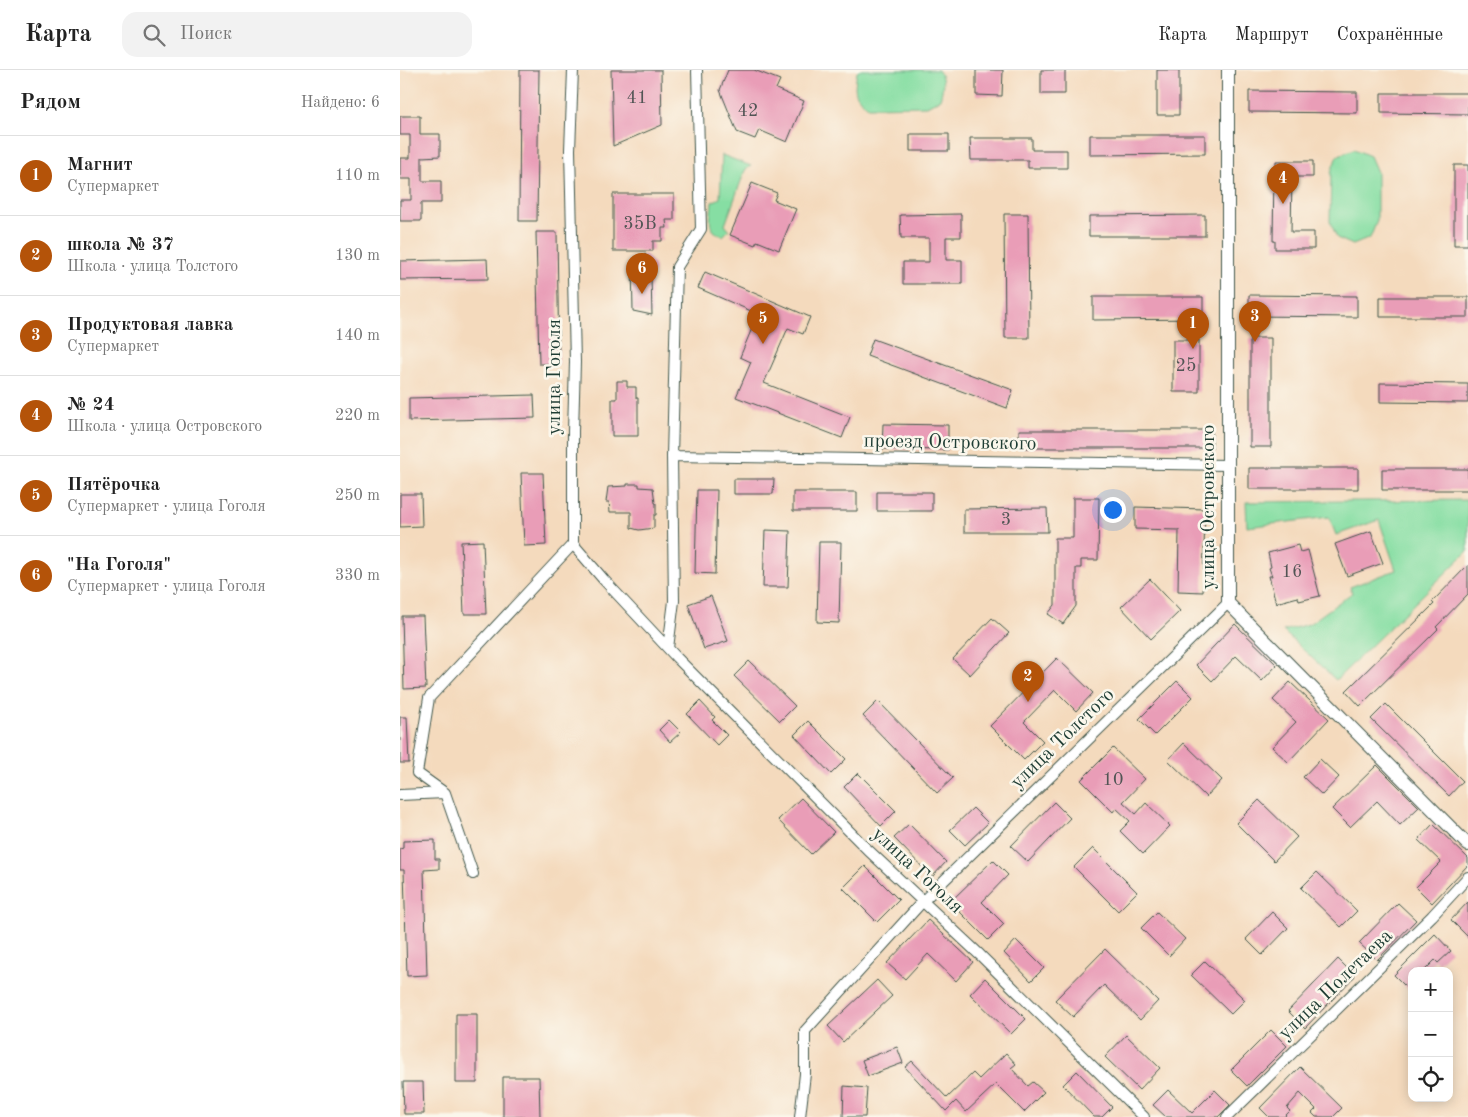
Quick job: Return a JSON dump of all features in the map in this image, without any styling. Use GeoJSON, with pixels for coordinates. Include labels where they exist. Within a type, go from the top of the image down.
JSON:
{"type":"FeatureCollection","features":[{"type":"Feature","properties":{"kind":"street","name":"улица Гоголя"},"geometry":{"type":"LineString","coordinates":[[574,70],[570,150],[574,362],[573,544],[668,648],[868,850],[923,900],[1144,1117]]}},
{"type":"Feature","properties":{"kind":"street"},"geometry":{"type":"LineString","coordinates":[[668,648],[674,600],[672,456],[677,267],[701,229],[697,70]]}},
{"type":"Feature","properties":{"kind":"street","name":"улица Островского"},"geometry":{"type":"LineString","coordinates":[[1228,70],[1228,603],[1468,844]]}},
{"type":"Feature","properties":{"kind":"street","name":"проезд Островского"},"geometry":{"type":"LineString","coordinates":[[672,456],[1228,464]]}},
{"type":"Feature","properties":{"kind":"street"},"geometry":{"type":"LineString","coordinates":[[473,874],[445,793],[417,773],[429,698],[573,544]]}},
{"type":"Feature","properties":{"kind":"street","name":"улица Толстого"},"geometry":{"type":"LineString","coordinates":[[800,1117],[805,1074],[805,1031],[923,900],[1228,603]]}},
{"type":"Feature","properties":{"kind":"street"},"geometry":{"type":"LineString","coordinates":[[400,795],[445,793]]}},
{"type":"Feature","properties":{"kind":"street","name":"улица Полетаева"},"geometry":{"type":"LineString","coordinates":[[1227,1117],[1432,916],[1468,877]]}},
{"type":"Feature","properties":{"kind":"green space"},"geometry":{"type":"Polygon","coordinates":[[[859,70],[938,70],[943,84],[940,99],[927,106],[868,107],[857,95],[855,88],[857,72],[859,70]]]}},
{"type":"Feature","properties":{"kind":"green space"},"geometry":{"type":"Polygon","coordinates":[[[1354,149],[1370,156],[1377,172],[1377,221],[1370,238],[1353,245],[1337,238],[1330,221],[1331,172],[1337,156],[1354,149]]]}},
{"type":"Feature","properties":{"kind":"green space"},"geometry":{"type":"Polygon","coordinates":[[[722,155],[751,166],[745,170],[725,225],[729,230],[723,236],[711,227],[710,223],[712,202],[720,198],[722,155]]]}},
{"type":"Feature","properties":{"kind":"green space"},"geometry":{"type":"Polygon","coordinates":[[[1468,500],[1468,551],[1336,680],[1283,631],[1309,624],[1352,593],[1350,587],[1396,570],[1379,520],[1336,535],[1329,517],[1247,527],[1246,502],[1468,500]]]}},
{"type":"Feature","properties":{"kind":"building"},"geometry":{"type":"Polygon","coordinates":[[[520,70],[539,70],[537,221],[519,221],[520,70]]]}},
{"type":"Feature","properties":{"kind":"building"},"geometry":{"type":"Polygon","coordinates":[[[611,70],[661,70],[662,125],[613,146],[611,70]]]}},
{"type":"Feature","properties":{"kind":"building"},"geometry":{"type":"Polygon","coordinates":[[[728,70],[754,70],[780,80],[776,89],[804,101],[787,142],[759,130],[755,139],[737,132],[720,90],[728,70]]]}},
{"type":"Feature","properties":{"kind":"building"},"geometry":{"type":"Polygon","coordinates":[[[976,70],[1003,70],[1002,96],[976,95],[976,70]]]}},
{"type":"Feature","properties":{"kind":"building"},"geometry":{"type":"Polygon","coordinates":[[[1041,70],[1065,70],[1065,94],[1041,94],[1041,70]]]}},
{"type":"Feature","properties":{"kind":"building"},"geometry":{"type":"Polygon","coordinates":[[[1157,70],[1179,70],[1179,115],[1157,115],[1157,70]]]}},
{"type":"Feature","properties":{"kind":"building"},"geometry":{"type":"Polygon","coordinates":[[[1249,91],[1357,92],[1357,113],[1249,112],[1249,91]]]}},
{"type":"Feature","properties":{"kind":"building"},"geometry":{"type":"Polygon","coordinates":[[[1381,93],[1468,93],[1468,114],[1381,113],[1381,93]]]}},
{"type":"Feature","properties":{"kind":"building"},"geometry":{"type":"Polygon","coordinates":[[[400,116],[420,116],[420,134],[440,134],[440,156],[422,157],[422,181],[441,181],[441,203],[421,203],[421,221],[400,221],[400,200],[411,200],[411,179],[400,179],[400,158],[410,158],[410,135],[400,135],[400,116]]]}},
{"type":"Feature","properties":{"kind":"building"},"geometry":{"type":"Polygon","coordinates":[[[910,134],[949,134],[949,151],[910,151],[910,134]]]}},
{"type":"Feature","properties":{"kind":"building"},"geometry":{"type":"Polygon","coordinates":[[[1090,135],[1205,135],[1205,154],[1090,155],[1090,135]]]}},
{"type":"Feature","properties":{"kind":"building"},"geometry":{"type":"Polygon","coordinates":[[[970,138],[1032,138],[1032,150],[1067,150],[1067,168],[1028,168],[1028,160],[971,160],[970,138]]]}},
{"type":"Feature","properties":{"kind":"building"},"geometry":{"type":"Polygon","coordinates":[[[1276,161],[1313,161],[1313,177],[1292,177],[1291,232],[1314,232],[1314,249],[1275,249],[1275,241],[1273,241],[1274,170],[1276,170],[1276,161]]]}},
{"type":"Feature","properties":{"kind":"building"},"geometry":{"type":"Polygon","coordinates":[[[1454,165],[1468,165],[1468,245],[1454,245],[1454,165]]]}},
{"type":"Feature","properties":{"kind":"building"},"geometry":{"type":"Polygon","coordinates":[[[752,183],[777,193],[774,200],[796,209],[779,250],[757,241],[755,245],[730,235],[752,183]]]}},
{"type":"Feature","properties":{"kind":"building"},"geometry":{"type":"Polygon","coordinates":[[[613,194],[674,194],[674,220],[666,220],[667,228],[662,228],[662,241],[653,241],[653,251],[613,251],[613,194]]]}},
{"type":"Feature","properties":{"kind":"building"},"geometry":{"type":"Polygon","coordinates":[[[961,214],[961,237],[946,237],[946,260],[962,260],[962,284],[903,284],[903,262],[929,262],[929,238],[901,238],[900,215],[961,214]]]}},
{"type":"Feature","properties":{"kind":"building"},"geometry":{"type":"Polygon","coordinates":[[[1004,214],[1028,214],[1029,338],[1005,338],[1004,214]]]}},
{"type":"Feature","properties":{"kind":"building"},"geometry":{"type":"Polygon","coordinates":[[[1205,215],[1205,236],[1089,236],[1089,216],[1205,215]]]}},
{"type":"Feature","properties":{"kind":"building"},"geometry":{"type":"Polygon","coordinates":[[[536,232],[557,232],[559,364],[539,364],[536,232]]]}},
{"type":"Feature","properties":{"kind":"building"},"geometry":{"type":"Polygon","coordinates":[[[645,254],[654,264],[655,270],[651,277],[652,315],[633,311],[632,264],[645,254]]]}},
{"type":"Feature","properties":{"kind":"building"},"geometry":{"type":"Polygon","coordinates":[[[487,259],[488,279],[400,280],[400,261],[487,259]]]}},
{"type":"Feature","properties":{"kind":"building"},"geometry":{"type":"Polygon","coordinates":[[[705,272],[810,317],[803,334],[788,328],[764,383],[850,417],[842,438],[736,397],[751,362],[740,357],[758,314],[698,288],[705,272]]]}},
{"type":"Feature","properties":{"kind":"building"},"geometry":{"type":"Polygon","coordinates":[[[1249,295],[1357,296],[1357,317],[1249,316],[1249,295]]]}},
{"type":"Feature","properties":{"kind":"building"},"geometry":{"type":"Polygon","coordinates":[[[1093,297],[1203,297],[1203,319],[1093,320],[1093,297]]]}},
{"type":"Feature","properties":{"kind":"building"},"geometry":{"type":"Polygon","coordinates":[[[1380,297],[1468,297],[1468,317],[1380,317],[1380,297]]]}},
{"type":"Feature","properties":{"kind":"building"},"geometry":{"type":"Polygon","coordinates":[[[1250,338],[1271,338],[1271,447],[1250,447],[1250,338]]]}},
{"type":"Feature","properties":{"kind":"building"},"geometry":{"type":"Polygon","coordinates":[[[873,339],[1013,390],[1007,408],[867,356],[873,339]]]}},
{"type":"Feature","properties":{"kind":"building"},"geometry":{"type":"Polygon","coordinates":[[[1173,340],[1199,340],[1199,392],[1173,392],[1173,340]]]}},
{"type":"Feature","properties":{"kind":"building"},"geometry":{"type":"Polygon","coordinates":[[[617,381],[627,381],[627,387],[636,387],[636,398],[638,398],[638,436],[612,436],[612,399],[617,399],[617,381]]]}},
{"type":"Feature","properties":{"kind":"building"},"geometry":{"type":"Polygon","coordinates":[[[1380,383],[1468,384],[1468,403],[1380,402],[1380,383]]]}},
{"type":"Feature","properties":{"kind":"building"},"geometry":{"type":"Polygon","coordinates":[[[534,395],[535,418],[409,421],[409,398],[534,395]]]}},
{"type":"Feature","properties":{"kind":"building"},"geometry":{"type":"Polygon","coordinates":[[[883,424],[948,425],[948,450],[882,449],[883,424]]]}},
{"type":"Feature","properties":{"kind":"building"},"geometry":{"type":"Polygon","coordinates":[[[1019,430],[1212,430],[1212,448],[1019,448],[1019,430]]]}},
{"type":"Feature","properties":{"kind":"building"},"geometry":{"type":"Polygon","coordinates":[[[1249,468],[1358,468],[1358,489],[1249,489],[1249,468]]]}},
{"type":"Feature","properties":{"kind":"building"},"geometry":{"type":"Polygon","coordinates":[[[1382,469],[1468,469],[1468,490],[1382,490],[1382,469]]]}},
{"type":"Feature","properties":{"kind":"building"},"geometry":{"type":"Polygon","coordinates":[[[521,473],[543,473],[546,545],[524,546],[521,473]]]}},
{"type":"Feature","properties":{"kind":"building"},"geometry":{"type":"Polygon","coordinates":[[[734,479],[774,479],[773,494],[734,494],[734,479]]]}},
{"type":"Feature","properties":{"kind":"building"},"geometry":{"type":"Polygon","coordinates":[[[627,484],[639,484],[639,487],[653,488],[656,503],[654,528],[639,530],[631,528],[631,512],[610,512],[609,502],[606,502],[608,487],[627,486],[627,484]]]}},
{"type":"Feature","properties":{"kind":"building"},"geometry":{"type":"Polygon","coordinates":[[[697,490],[717,490],[715,574],[695,573],[697,490]]]}},
{"type":"Feature","properties":{"kind":"building"},"geometry":{"type":"Polygon","coordinates":[[[793,492],[857,492],[857,511],[793,511],[793,492]]]}},
{"type":"Feature","properties":{"kind":"building"},"geometry":{"type":"Polygon","coordinates":[[[877,492],[932,492],[932,511],[877,511],[877,492]]]}},
{"type":"Feature","properties":{"kind":"building"},"geometry":{"type":"Polygon","coordinates":[[[400,494],[421,494],[422,526],[400,527],[400,494]]]}},
{"type":"Feature","properties":{"kind":"building"},"geometry":{"type":"Polygon","coordinates":[[[1073,498],[1099,498],[1098,560],[1081,560],[1081,568],[1076,568],[1076,606],[1063,624],[1048,614],[1055,605],[1055,538],[1073,538],[1073,498]]]}},
{"type":"Feature","properties":{"kind":"building"},"geometry":{"type":"Polygon","coordinates":[[[1135,507],[1205,509],[1203,592],[1178,591],[1179,530],[1135,529],[1135,507]]]}},
{"type":"Feature","properties":{"kind":"building"},"geometry":{"type":"Polygon","coordinates":[[[1047,508],[1048,532],[964,532],[964,509],[1047,508]]]}},
{"type":"Feature","properties":{"kind":"building"},"geometry":{"type":"Polygon","coordinates":[[[765,530],[790,531],[788,587],[763,587],[765,530]]]}},
{"type":"Feature","properties":{"kind":"building"},"geometry":{"type":"Polygon","coordinates":[[[1371,531],[1383,563],[1347,576],[1335,544],[1371,531]]]}},
{"type":"Feature","properties":{"kind":"building"},"geometry":{"type":"Polygon","coordinates":[[[483,541],[486,614],[464,614],[461,542],[483,541]]]}},
{"type":"Feature","properties":{"kind":"building"},"geometry":{"type":"Polygon","coordinates":[[[819,542],[841,542],[839,623],[817,622],[819,542]]]}},
{"type":"Feature","properties":{"kind":"building"},"geometry":{"type":"Polygon","coordinates":[[[1298,545],[1300,552],[1308,550],[1320,596],[1299,601],[1298,597],[1276,603],[1269,576],[1272,576],[1269,568],[1271,567],[1268,553],[1298,545]]]}},
{"type":"Feature","properties":{"kind":"building"},"geometry":{"type":"Polygon","coordinates":[[[1468,565],[1468,594],[1436,627],[1438,629],[1360,706],[1346,691],[1434,604],[1432,602],[1468,565]]]}},
{"type":"Feature","properties":{"kind":"building"},"geometry":{"type":"Polygon","coordinates":[[[1150,579],[1180,611],[1151,639],[1121,607],[1150,579]]]}},
{"type":"Feature","properties":{"kind":"building"},"geometry":{"type":"Polygon","coordinates":[[[711,596],[728,641],[704,649],[688,604],[711,596]]]}},
{"type":"Feature","properties":{"kind":"building"},"geometry":{"type":"Polygon","coordinates":[[[402,616],[423,616],[426,688],[404,689],[402,616]]]}},
{"type":"Feature","properties":{"kind":"building"},"geometry":{"type":"Polygon","coordinates":[[[992,618],[1009,633],[970,675],[953,659],[992,618]]]}},
{"type":"Feature","properties":{"kind":"building"},"geometry":{"type":"Polygon","coordinates":[[[1235,624],[1277,665],[1262,681],[1236,656],[1212,681],[1196,665],[1235,624]]]}},
{"type":"Feature","properties":{"kind":"building"},"geometry":{"type":"Polygon","coordinates":[[[1057,658],[1093,693],[1076,711],[1055,690],[1024,722],[1043,741],[1024,760],[990,726],[1057,658]]]}},
{"type":"Feature","properties":{"kind":"building"},"geometry":{"type":"Polygon","coordinates":[[[749,661],[795,706],[780,721],[734,676],[749,661]]]}},
{"type":"Feature","properties":{"kind":"building"},"geometry":{"type":"Polygon","coordinates":[[[1177,681],[1193,697],[1155,735],[1139,719],[1177,681]]]}},
{"type":"Feature","properties":{"kind":"building"},"geometry":{"type":"Polygon","coordinates":[[[1290,682],[1329,719],[1288,762],[1272,747],[1296,722],[1273,700],[1290,682]]]}},
{"type":"Feature","properties":{"kind":"building"},"geometry":{"type":"Polygon","coordinates":[[[700,701],[715,717],[712,720],[727,735],[717,745],[687,714],[700,701]]]}},
{"type":"Feature","properties":{"kind":"building"},"geometry":{"type":"Polygon","coordinates":[[[878,701],[953,778],[937,793],[863,716],[878,701]]]}},
{"type":"Feature","properties":{"kind":"building"},"geometry":{"type":"Polygon","coordinates":[[[1386,704],[1463,781],[1449,796],[1371,719],[1386,704]]]}},
{"type":"Feature","properties":{"kind":"building"},"geometry":{"type":"Polygon","coordinates":[[[400,717],[407,717],[409,763],[400,763],[400,717]]]}},
{"type":"Feature","properties":{"kind":"building"},"geometry":{"type":"Polygon","coordinates":[[[669,720],[681,732],[670,742],[659,730],[669,720]]]}},
{"type":"Feature","properties":{"kind":"building"},"geometry":{"type":"Polygon","coordinates":[[[808,721],[846,759],[831,774],[794,735],[808,721]]]}},
{"type":"Feature","properties":{"kind":"building"},"geometry":{"type":"Polygon","coordinates":[[[1184,743],[1222,780],[1206,797],[1168,760],[1184,743]]]}},
{"type":"Feature","properties":{"kind":"building"},"geometry":{"type":"Polygon","coordinates":[[[1113,748],[1145,779],[1123,802],[1136,814],[1146,803],[1170,826],[1143,854],[1120,831],[1130,821],[1116,808],[1113,812],[1081,780],[1113,748]]]}},
{"type":"Feature","properties":{"kind":"building"},"geometry":{"type":"Polygon","coordinates":[[[1320,759],[1339,777],[1322,795],[1303,777],[1320,759]]]}},
{"type":"Feature","properties":{"kind":"building"},"geometry":{"type":"Polygon","coordinates":[[[1377,765],[1419,807],[1400,825],[1377,801],[1350,827],[1332,809],[1377,765]]]}},
{"type":"Feature","properties":{"kind":"building"},"geometry":{"type":"Polygon","coordinates":[[[858,773],[896,811],[881,826],[844,787],[858,773]]]}},
{"type":"Feature","properties":{"kind":"building"},"geometry":{"type":"Polygon","coordinates":[[[801,798],[834,832],[811,854],[778,820],[801,798]]]}},
{"type":"Feature","properties":{"kind":"building"},"geometry":{"type":"Polygon","coordinates":[[[1259,800],[1297,837],[1274,861],[1236,823],[1259,800]]]}},
{"type":"Feature","properties":{"kind":"building"},"geometry":{"type":"Polygon","coordinates":[[[1054,802],[1070,818],[1028,862],[1011,846],[1054,802]]]}},
{"type":"Feature","properties":{"kind":"building"},"geometry":{"type":"Polygon","coordinates":[[[973,808],[988,823],[965,845],[950,830],[973,808]]]}},
{"type":"Feature","properties":{"kind":"building"},"geometry":{"type":"Polygon","coordinates":[[[909,824],[946,862],[932,877],[894,838],[909,824]]]}},
{"type":"Feature","properties":{"kind":"building"},"geometry":{"type":"Polygon","coordinates":[[[1433,824],[1468,858],[1468,865],[1432,903],[1416,887],[1441,862],[1418,840],[1433,824]]]}},
{"type":"Feature","properties":{"kind":"building"},"geometry":{"type":"Polygon","coordinates":[[[435,840],[435,859],[439,859],[439,869],[424,870],[427,975],[407,976],[404,870],[400,870],[400,849],[403,848],[403,841],[435,840]]]}},
{"type":"Feature","properties":{"kind":"building"},"geometry":{"type":"Polygon","coordinates":[[[1093,848],[1137,892],[1118,911],[1074,867],[1093,848]]]}},
{"type":"Feature","properties":{"kind":"building"},"geometry":{"type":"Polygon","coordinates":[[[993,860],[1008,875],[982,902],[1004,924],[988,940],[950,902],[993,860]]]}},
{"type":"Feature","properties":{"kind":"building"},"geometry":{"type":"Polygon","coordinates":[[[865,866],[899,900],[877,922],[843,888],[865,866]]]}},
{"type":"Feature","properties":{"kind":"building"},"geometry":{"type":"Polygon","coordinates":[[[1317,872],[1357,911],[1341,927],[1301,888],[1317,872]]]}},
{"type":"Feature","properties":{"kind":"building"},"geometry":{"type":"Polygon","coordinates":[[[1468,902],[1468,937],[1451,920],[1468,902]]]}},
{"type":"Feature","properties":{"kind":"building"},"geometry":{"type":"Polygon","coordinates":[[[1398,903],[1416,920],[1377,960],[1359,943],[1398,903]]]}},
{"type":"Feature","properties":{"kind":"building"},"geometry":{"type":"Polygon","coordinates":[[[1157,912],[1185,939],[1169,956],[1141,928],[1157,912]]]}},
{"type":"Feature","properties":{"kind":"building"},"geometry":{"type":"Polygon","coordinates":[[[1272,912],[1288,928],[1262,955],[1246,939],[1272,912]]]}},
{"type":"Feature","properties":{"kind":"building"},"geometry":{"type":"Polygon","coordinates":[[[928,920],[973,962],[956,981],[928,954],[905,979],[887,963],[928,920]]]}},
{"type":"Feature","properties":{"kind":"building"},"geometry":{"type":"Polygon","coordinates":[[[1435,934],[1451,951],[1438,963],[1435,960],[1428,967],[1408,967],[1408,989],[1394,975],[1435,934]]]}},
{"type":"Feature","properties":{"kind":"building"},"geometry":{"type":"Polygon","coordinates":[[[1016,940],[1044,968],[1031,981],[1004,953],[1016,940]]]}},
{"type":"Feature","properties":{"kind":"building"},"geometry":{"type":"Polygon","coordinates":[[[1105,949],[1158,1001],[1140,1020],[1104,985],[1073,1017],[1055,1000],[1105,949]]]}},
{"type":"Feature","properties":{"kind":"building"},"geometry":{"type":"Polygon","coordinates":[[[1338,959],[1355,976],[1305,1028],[1288,1011],[1338,959]]]}},
{"type":"Feature","properties":{"kind":"building"},"geometry":{"type":"Polygon","coordinates":[[[1205,961],[1245,1000],[1231,1014],[1191,975],[1205,961]]]}},
{"type":"Feature","properties":{"kind":"building"},"geometry":{"type":"Polygon","coordinates":[[[985,978],[1026,1019],[1011,1034],[970,994],[985,978]]]}},
{"type":"Feature","properties":{"kind":"building"},"geometry":{"type":"Polygon","coordinates":[[[877,980],[892,996],[843,1042],[828,1026],[877,980]]]}},
{"type":"Feature","properties":{"kind":"building"},"geometry":{"type":"Polygon","coordinates":[[[456,1014],[477,1014],[477,1083],[456,1083],[456,1014]]]}},
{"type":"Feature","properties":{"kind":"building"},"geometry":{"type":"Polygon","coordinates":[[[1271,1030],[1287,1046],[1247,1086],[1231,1070],[1271,1030]]]}},
{"type":"Feature","properties":{"kind":"building"},"geometry":{"type":"Polygon","coordinates":[[[1126,1035],[1160,1068],[1139,1090],[1105,1057],[1126,1035]]]}},
{"type":"Feature","properties":{"kind":"building"},"geometry":{"type":"Polygon","coordinates":[[[897,1047],[903,1063],[868,1076],[862,1060],[897,1047]]]}},
{"type":"Feature","properties":{"kind":"building"},"geometry":{"type":"Polygon","coordinates":[[[1006,1053],[1016,1064],[1011,1068],[1028,1086],[1033,1082],[1044,1092],[1024,1112],[996,1084],[966,1112],[956,1101],[946,1111],[905,1067],[912,1061],[947,1098],[973,1073],[979,1079],[1006,1053]]]}},
{"type":"Feature","properties":{"kind":"building"},"geometry":{"type":"Polygon","coordinates":[[[1300,1067],[1342,1108],[1333,1117],[1316,1117],[1312,1113],[1316,1109],[1300,1093],[1287,1108],[1290,1111],[1284,1117],[1269,1117],[1260,1108],[1300,1067]]]}},
{"type":"Feature","properties":{"kind":"building"},"geometry":{"type":"Polygon","coordinates":[[[1077,1071],[1112,1107],[1102,1117],[1094,1117],[1063,1085],[1077,1071]]]}},
{"type":"Feature","properties":{"kind":"building"},"geometry":{"type":"Polygon","coordinates":[[[503,1077],[539,1077],[540,1117],[503,1117],[503,1077]]]}},
{"type":"Feature","properties":{"kind":"building"},"geometry":{"type":"Polygon","coordinates":[[[403,1082],[423,1082],[424,1114],[404,1114],[403,1082]]]}},
{"type":"Feature","properties":{"kind":"building"},"geometry":{"type":"Polygon","coordinates":[[[844,1086],[867,1088],[865,1117],[843,1117],[844,1086]]]}},
{"type":"Feature","properties":{"kind":"building"},"geometry":{"type":"Polygon","coordinates":[[[1168,1090],[1192,1113],[1215,1090],[1230,1105],[1218,1117],[1166,1117],[1153,1105],[1168,1090]]]}},
{"type":"Feature","properties":{"kind":"place","name":"№ 24"},"geometry":{"type":"Point","coordinates":[1283,204]}},
{"type":"Feature","properties":{"kind":"place","name":"\"На Гоголя\""},"geometry":{"type":"Point","coordinates":[642,294]}},
{"type":"Feature","properties":{"kind":"place","name":"Продуктовая лавка"},"geometry":{"type":"Point","coordinates":[1255,342]}},
{"type":"Feature","properties":{"kind":"place","name":"Пятёрочка"},"geometry":{"type":"Point","coordinates":[763,344]}},
{"type":"Feature","properties":{"kind":"place","name":"Магнит"},"geometry":{"type":"Point","coordinates":[1193,349]}},
{"type":"Feature","properties":{"kind":"place","name":"школа № 37"},"geometry":{"type":"Point","coordinates":[1028,702]}}]}
